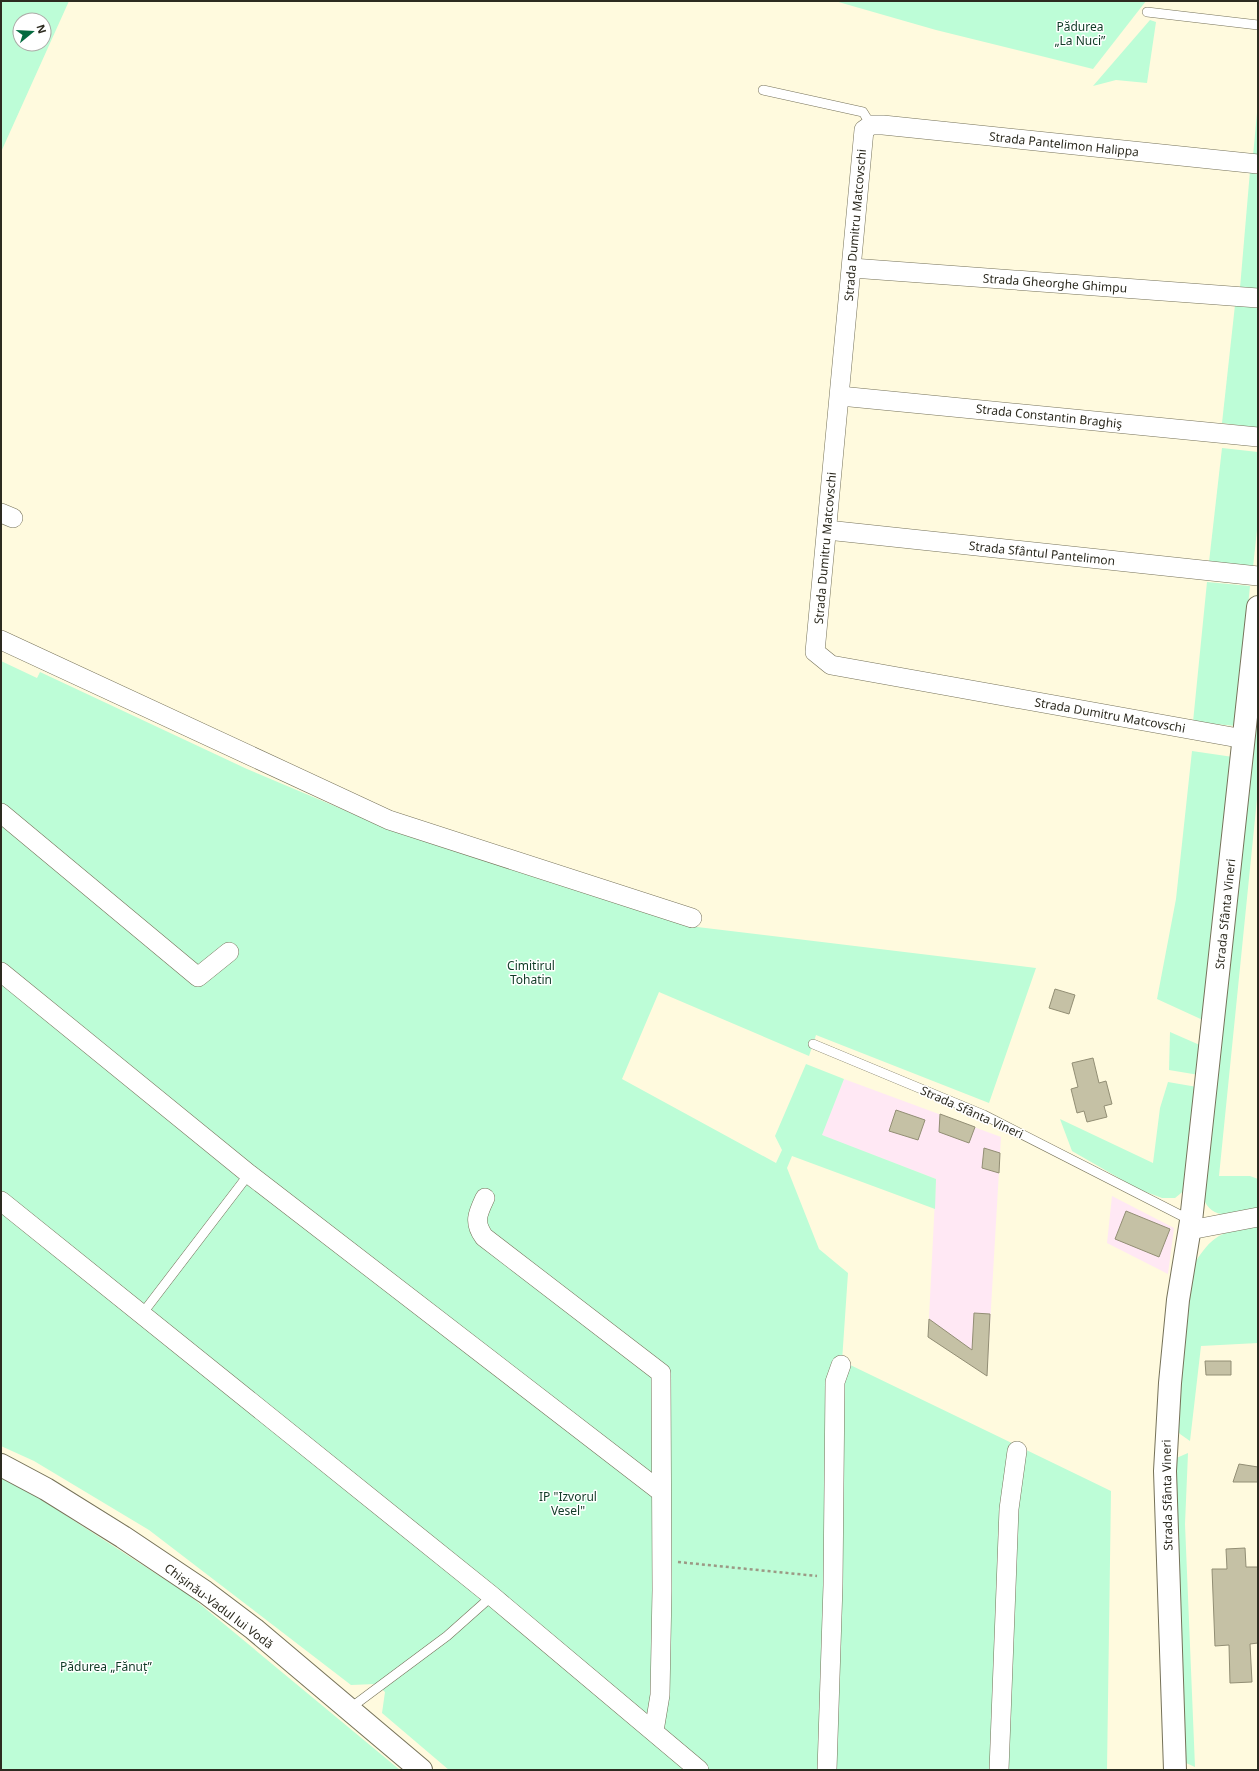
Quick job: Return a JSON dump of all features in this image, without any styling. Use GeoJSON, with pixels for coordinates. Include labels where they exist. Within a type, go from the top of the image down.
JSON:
{"type":"FeatureCollection","features":[{"type":"Feature","properties":{"kind":"street","name":"Strada Pantelimon Halippa"},"geometry":{"type":"LineString","coordinates":[[871,125],[883,125],[1258,164]]}},
{"type":"Feature","properties":{"kind":"street","name":"Strada Dumitru Matcovschi"},"geometry":{"type":"LineString","coordinates":[[871,125],[864,130],[815,652],[831,665],[1244,739]]}},
{"type":"Feature","properties":{"kind":"street","name":"Strada Gheorghe Ghimpu"},"geometry":{"type":"LineString","coordinates":[[852,268],[1258,298]]}},
{"type":"Feature","properties":{"kind":"street","name":"Strada Constantin Braghiş"},"geometry":{"type":"LineString","coordinates":[[840,396],[1258,437]]}},
{"type":"Feature","properties":{"kind":"street","name":"Strada Sfântul Pantelimon"},"geometry":{"type":"LineString","coordinates":[[827,530],[1258,576]]}},
{"type":"Feature","properties":{"kind":"street","name":"Strada Sfânta Vineri"},"geometry":{"type":"LineString","coordinates":[[1175,1770],[1166,1444],[1178,1300],[1190,1225],[1244,739],[1256,646],[1258,607]]}},
{"type":"Feature","properties":{"kind":"street"},"geometry":{"type":"LineString","coordinates":[[1,640],[389,820],[692,918]]}},
{"type":"Feature","properties":{"kind":"street"},"geometry":{"type":"LineString","coordinates":[[1,813],[198,977],[229,952]]}},
{"type":"Feature","properties":{"kind":"street"},"geometry":{"type":"LineString","coordinates":[[1,972],[249,1174],[660,1491]]}},
{"type":"Feature","properties":{"kind":"street"},"geometry":{"type":"LineString","coordinates":[[485,1198],[478,1214],[477,1228],[484,1237],[661,1373],[660,1491],[662,1560],[660,1695],[654,1731]]}},
{"type":"Feature","properties":{"kind":"street"},"geometry":{"type":"LineString","coordinates":[[1,1201],[492,1596],[699,1770]]}},
{"type":"Feature","properties":{"kind":"street"},"geometry":{"type":"LineString","coordinates":[[1190,1225],[1258,1217]]}},
{"type":"Feature","properties":{"kind":"street"},"geometry":{"type":"LineString","coordinates":[[827,1770],[833,1577],[836,1382],[841,1365]]}},
{"type":"Feature","properties":{"kind":"street"},"geometry":{"type":"LineString","coordinates":[[999,1770],[1009,1509],[1017,1451]]}},
{"type":"Feature","properties":{"kind":"street","name":"Chișinău-Vadul lui Vodă"},"geometry":{"type":"LineString","coordinates":[[1,1465],[46,1489],[117,1533],[205,1592],[254,1629],[348,1710],[421,1770]]}},
{"type":"Feature","properties":{"kind":"lane"},"geometry":{"type":"LineString","coordinates":[[1147,12],[1258,25]]}},
{"type":"Feature","properties":{"kind":"lane"},"geometry":{"type":"LineString","coordinates":[[763,90],[863,112],[871,125]]}},
{"type":"Feature","properties":{"kind":"lane","name":"Strada Sfânta Vineri"},"geometry":{"type":"LineString","coordinates":[[813,1044],[984,1115],[1190,1225]]}},
{"type":"Feature","properties":{"kind":"lane"},"geometry":{"type":"LineString","coordinates":[[142,1314],[249,1174]]}},
{"type":"Feature","properties":{"kind":"lane"},"geometry":{"type":"LineString","coordinates":[[348,1710],[448,1636],[492,1596]]}},
{"type":"Feature","properties":{"kind":"path"},"geometry":{"type":"LineString","coordinates":[[662,1560],[833,1577]]}},
{"type":"Feature","properties":{"kind":"shaded area"},"geometry":{"type":"Polygon","coordinates":[[[844,1079],[1001,1137],[987,1376],[928,1337],[936,1179],[821,1135],[844,1079]]]}},
{"type":"Feature","properties":{"kind":"shaded area"},"geometry":{"type":"Polygon","coordinates":[[[1112,1196],[1174,1228],[1168,1274],[1107,1243],[1112,1196]]]}},
{"type":"Feature","properties":{"kind":"green space"},"geometry":{"type":"Polygon","coordinates":[[[1,1],[69,1],[52,39],[52,12],[12,12],[12,52],[46,52],[1,152],[1,1]]]}},
{"type":"Feature","properties":{"kind":"green space","name":"Pădurea „La Nuci”"},"geometry":{"type":"Polygon","coordinates":[[[835,1],[1146,1],[1093,69],[936,30],[835,1]]]}},
{"type":"Feature","properties":{"kind":"green space"},"geometry":{"type":"Polygon","coordinates":[[[1150,20],[1156,22],[1147,83],[1116,80],[1093,86],[1150,20]]]}},
{"type":"Feature","properties":{"kind":"green space"},"geometry":{"type":"Polygon","coordinates":[[[1258,102],[1258,157],[1253,156],[1258,102]]]}},
{"type":"Feature","properties":{"kind":"green space"},"geometry":{"type":"Polygon","coordinates":[[[1250,171],[1258,172],[1258,289],[1240,288],[1250,171]]]}},
{"type":"Feature","properties":{"kind":"green space"},"geometry":{"type":"Polygon","coordinates":[[[1235,305],[1258,307],[1258,428],[1222,423],[1235,305]]]}},
{"type":"Feature","properties":{"kind":"green space"},"geometry":{"type":"Polygon","coordinates":[[[1222,448],[1258,452],[1258,521],[1253,567],[1209,562],[1222,448]]]}},
{"type":"Feature","properties":{"kind":"green space"},"geometry":{"type":"Polygon","coordinates":[[[1207,582],[1250,586],[1236,726],[1193,722],[1207,582]]]}},
{"type":"Feature","properties":{"kind":"green space","name":"IP \"Izvorul Vesel\""},"geometry":{"type":"Polygon","coordinates":[[[1,661],[37,678],[40,672],[247,769],[370,821],[689,926],[1036,968],[989,1103],[816,1035],[809,1056],[659,992],[622,1079],[776,1163],[782,1150],[775,1136],[806,1064],[844,1079],[822,1135],[936,1179],[935,1209],[792,1156],[787,1168],[819,1249],[848,1273],[842,1361],[1111,1491],[1107,1770],[449,1770],[382,1713],[385,1692],[376,1684],[351,1685],[149,1530],[34,1461],[1,1446],[1,661]]]}},
{"type":"Feature","properties":{"kind":"green space"},"geometry":{"type":"Polygon","coordinates":[[[1258,678],[1258,789],[1219,1176],[1250,1176],[1258,1179],[1258,1210],[1229,1215],[1215,1212],[1209,1208],[1205,1202],[1201,1186],[1258,678]]]}},
{"type":"Feature","properties":{"kind":"green space"},"geometry":{"type":"Polygon","coordinates":[[[1192,751],[1233,757],[1205,1021],[1157,999],[1176,899],[1192,751]]]}},
{"type":"Feature","properties":{"kind":"green space"},"geometry":{"type":"Polygon","coordinates":[[[1170,1032],[1202,1046],[1199,1075],[1169,1070],[1170,1032]]]}},
{"type":"Feature","properties":{"kind":"green space"},"geometry":{"type":"Polygon","coordinates":[[[1168,1082],[1197,1087],[1186,1189],[1175,1198],[1162,1198],[1138,1189],[1072,1151],[1060,1119],[1153,1163],[1160,1108],[1168,1082]]]}},
{"type":"Feature","properties":{"kind":"green space"},"geometry":{"type":"Polygon","coordinates":[[[1258,1225],[1258,1343],[1201,1346],[1190,1441],[1180,1434],[1176,1428],[1192,1267],[1206,1247],[1219,1236],[1234,1230],[1258,1225]]]}},
{"type":"Feature","properties":{"kind":"green space"},"geometry":{"type":"Polygon","coordinates":[[[1188,1453],[1185,1524],[1195,1767],[1186,1763],[1174,1459],[1188,1453]]]}},
{"type":"Feature","properties":{"kind":"green space","name":"Pădurea „Fănuț”"},"geometry":{"type":"Polygon","coordinates":[[[1,1478],[25,1489],[189,1595],[400,1770],[1,1770],[1,1478]]]}},
{"type":"Feature","properties":{"kind":"building"},"geometry":{"type":"Polygon","coordinates":[[[1055,989],[1075,995],[1069,1014],[1049,1008],[1055,989]]]}},
{"type":"Feature","properties":{"kind":"building"},"geometry":{"type":"Polygon","coordinates":[[[1093,1058],[1099,1083],[1106,1081],[1112,1104],[1104,1106],[1107,1117],[1087,1122],[1084,1111],[1077,1113],[1071,1089],[1078,1087],[1072,1063],[1093,1058]]]}},
{"type":"Feature","properties":{"kind":"building"},"geometry":{"type":"Polygon","coordinates":[[[896,1110],[925,1120],[918,1140],[889,1131],[896,1110]]]}},
{"type":"Feature","properties":{"kind":"building"},"geometry":{"type":"Polygon","coordinates":[[[940,1114],[975,1127],[969,1143],[939,1132],[940,1114]]]}},
{"type":"Feature","properties":{"kind":"building"},"geometry":{"type":"Polygon","coordinates":[[[984,1148],[1000,1153],[999,1173],[982,1168],[984,1148]]]}},
{"type":"Feature","properties":{"kind":"building"},"geometry":{"type":"Polygon","coordinates":[[[1126,1211],[1170,1229],[1159,1257],[1115,1239],[1126,1211]]]}},
{"type":"Feature","properties":{"kind":"building"},"geometry":{"type":"Polygon","coordinates":[[[974,1313],[990,1314],[987,1376],[928,1337],[929,1319],[972,1350],[974,1313]]]}},
{"type":"Feature","properties":{"kind":"building"},"geometry":{"type":"Polygon","coordinates":[[[1205,1361],[1231,1361],[1231,1375],[1206,1375],[1205,1361]]]}},
{"type":"Feature","properties":{"kind":"building"},"geometry":{"type":"Polygon","coordinates":[[[1239,1464],[1258,1467],[1258,1482],[1233,1482],[1239,1464]]]}},
{"type":"Feature","properties":{"kind":"building"},"geometry":{"type":"Polygon","coordinates":[[[1245,1548],[1246,1567],[1258,1567],[1258,1643],[1250,1644],[1252,1682],[1230,1683],[1229,1645],[1215,1646],[1212,1569],[1227,1569],[1226,1549],[1245,1548]]]}},
{"type":"Feature","properties":{"kind":"park label","name":"Cimitirul Tohatin"},"geometry":{"type":"Point","coordinates":[531,972]}}]}
